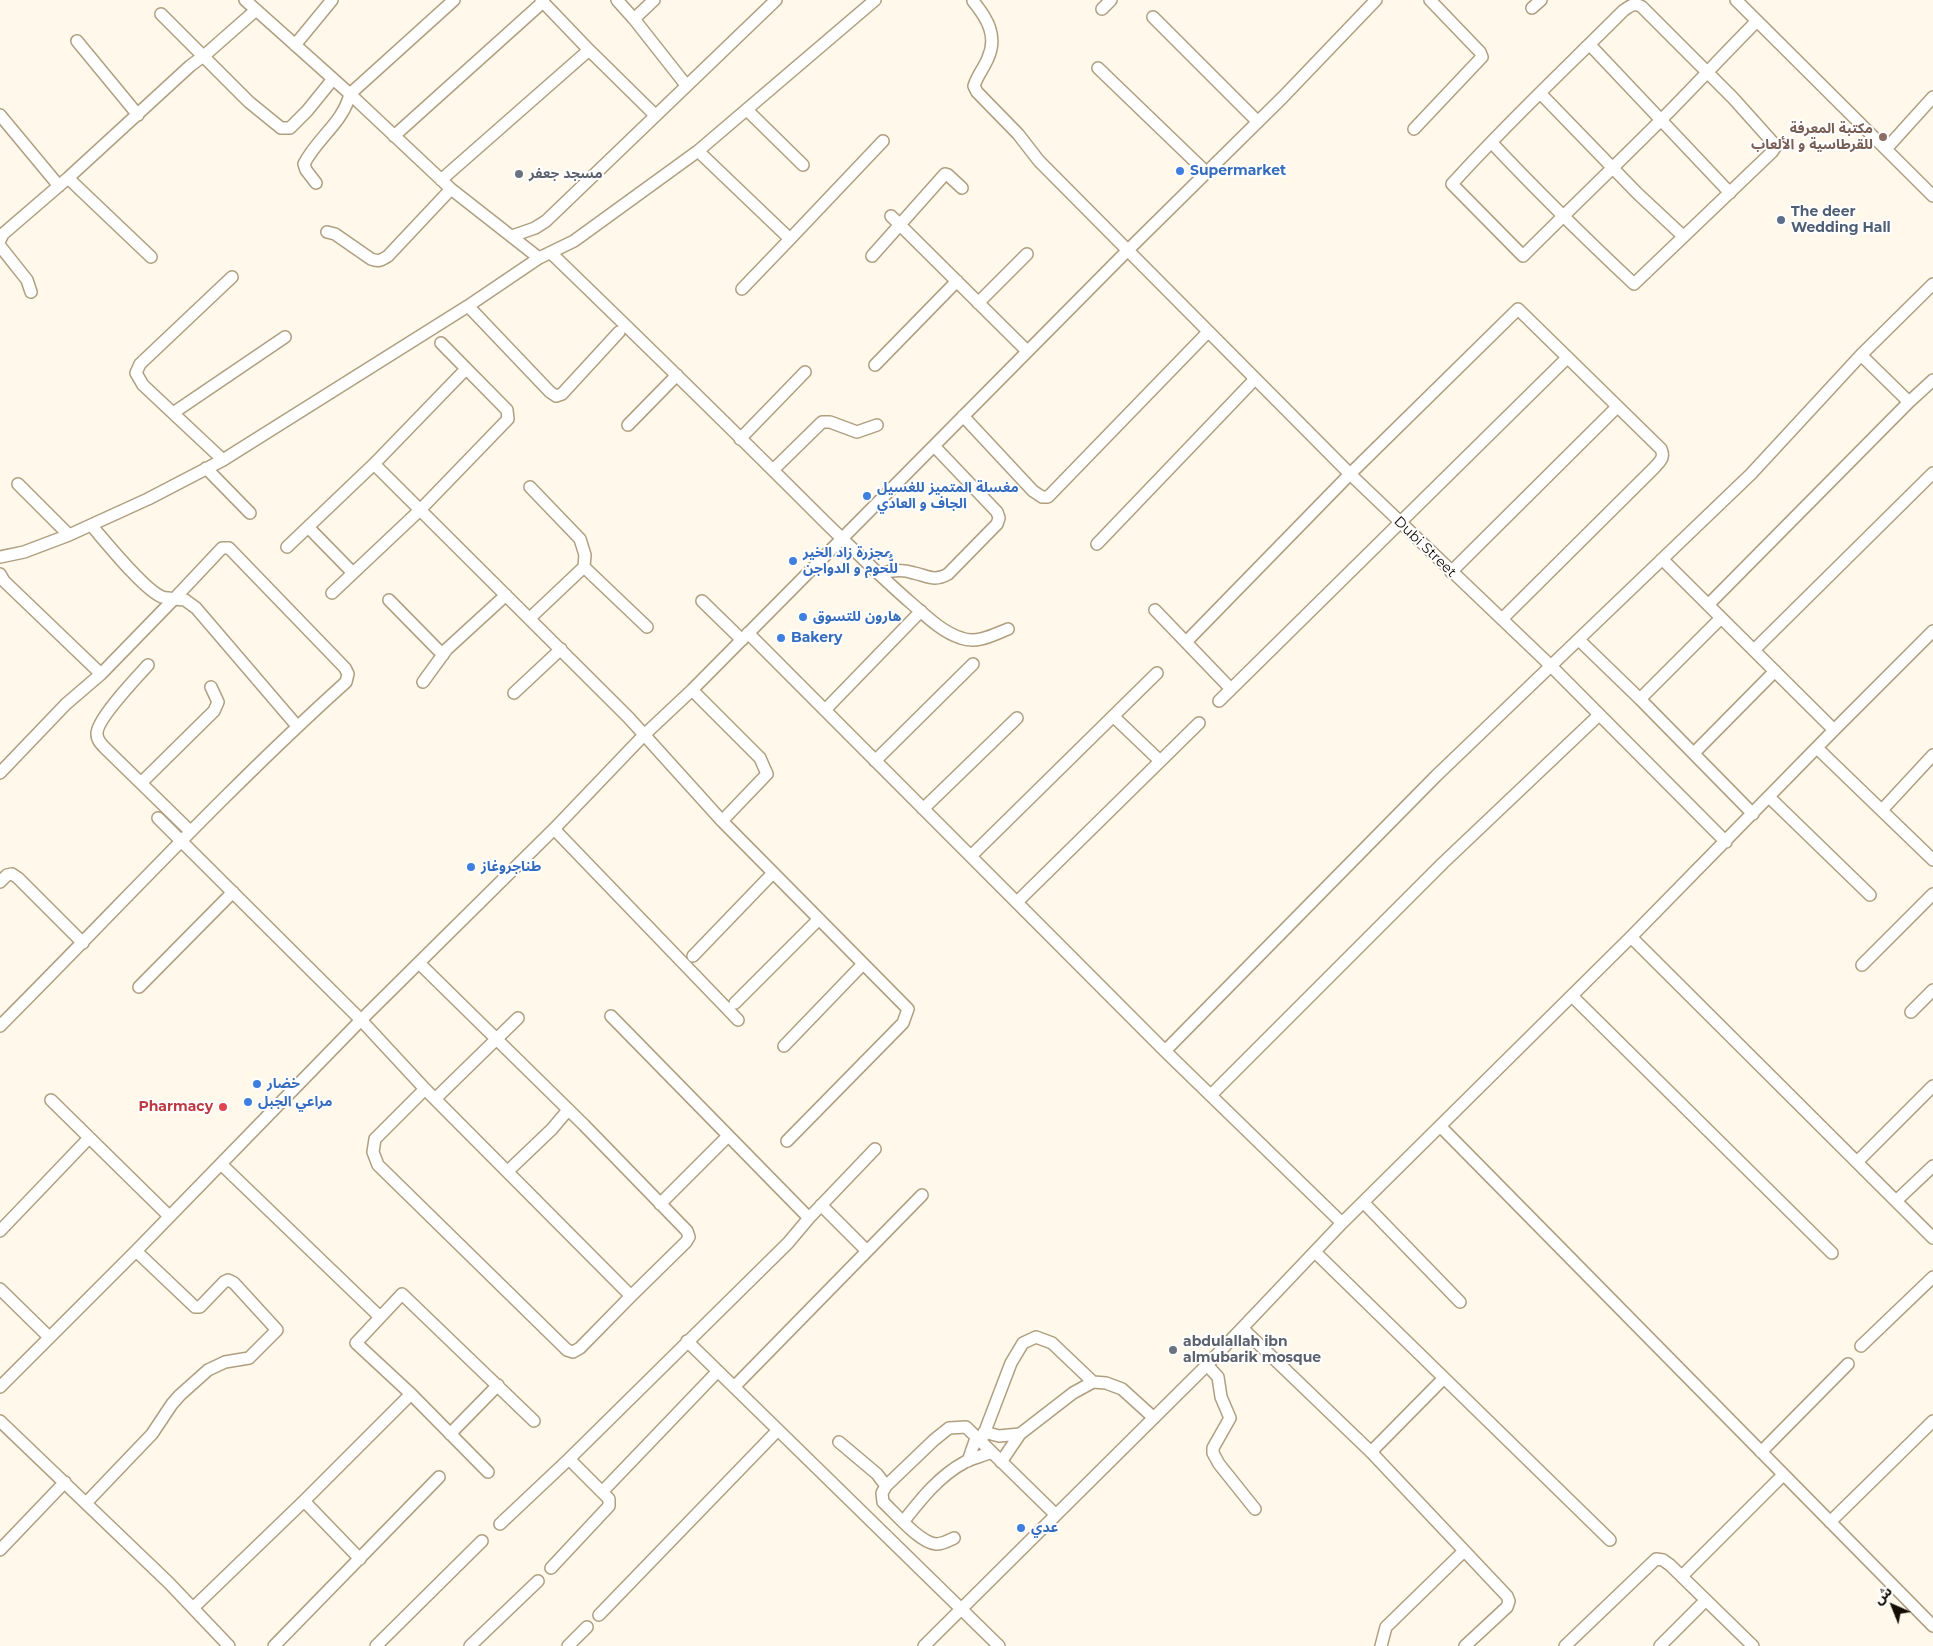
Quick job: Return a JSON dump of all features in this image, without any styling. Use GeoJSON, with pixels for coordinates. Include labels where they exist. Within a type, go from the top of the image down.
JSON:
{"type":"FeatureCollection","features":[{"type":"Feature","properties":{"kind":"street"},"geometry":{"type":"LineString","coordinates":[[245,0],[350,94],[451,189],[538,258]]}},
{"type":"Feature","properties":{"kind":"street"},"geometry":{"type":"LineString","coordinates":[[295,45],[332,0]]}},
{"type":"Feature","properties":{"kind":"street"},"geometry":{"type":"LineString","coordinates":[[316,182],[306,170],[304,164],[345,110],[350,94],[454,0]]}},
{"type":"Feature","properties":{"kind":"street"},"geometry":{"type":"LineString","coordinates":[[617,0],[686,85]]}},
{"type":"Feature","properties":{"kind":"street"},"geometry":{"type":"LineString","coordinates":[[634,19],[654,0]]}},
{"type":"Feature","properties":{"kind":"street"},"geometry":{"type":"LineString","coordinates":[[512,236],[535,228],[546,221],[776,0]]}},
{"type":"Feature","properties":{"kind":"street"},"geometry":{"type":"LineString","coordinates":[[0,557],[24,552],[69,535],[223,460],[468,306],[538,258],[574,241],[698,151],[875,0]]}},
{"type":"Feature","properties":{"kind":"street"},"geometry":{"type":"LineString","coordinates":[[1102,9],[1111,0]]}},
{"type":"Feature","properties":{"kind":"street"},"geometry":{"type":"LineString","coordinates":[[0,1387],[418,963],[554,829],[643,736],[692,690],[1126,251],[1258,122],[1376,0]]}},
{"type":"Feature","properties":{"kind":"street"},"geometry":{"type":"LineString","coordinates":[[1414,129],[1482,57],[1480,52],[1430,0]]}},
{"type":"Feature","properties":{"kind":"street"},"geometry":{"type":"LineString","coordinates":[[1736,0],[1933,196]]}},
{"type":"Feature","properties":{"kind":"street"},"geometry":{"type":"LineString","coordinates":[[394,136],[542,1],[655,115]]}},
{"type":"Feature","properties":{"kind":"street","name":"Dubi Street"},"geometry":{"type":"LineString","coordinates":[[973,1],[989,25],[993,45],[989,58],[974,86],[977,92],[1018,134],[1043,166],[1350,474],[1551,666],[1726,842]]}},
{"type":"Feature","properties":{"kind":"street"},"geometry":{"type":"LineString","coordinates":[[1492,143],[1563,216],[1634,284],[1730,193],[1776,146],[1706,72],[1637,2],[1624,11],[1492,143],[1452,184],[1523,256],[1563,216],[1613,167],[1660,120],[1706,72],[1757,21]]}},
{"type":"Feature","properties":{"kind":"street"},"geometry":{"type":"LineString","coordinates":[[0,240],[3,234],[64,182],[256,10]]}},
{"type":"Feature","properties":{"kind":"street"},"geometry":{"type":"LineString","coordinates":[[161,14],[249,102],[283,129],[290,128],[307,111],[333,79]]}},
{"type":"Feature","properties":{"kind":"street"},"geometry":{"type":"LineString","coordinates":[[1153,17],[1258,122]]}},
{"type":"Feature","properties":{"kind":"street"},"geometry":{"type":"LineString","coordinates":[[77,40],[138,115]]}},
{"type":"Feature","properties":{"kind":"street"},"geometry":{"type":"LineString","coordinates":[[1590,45],[1730,193]]}},
{"type":"Feature","properties":{"kind":"street"},"geometry":{"type":"LineString","coordinates":[[441,180],[589,50]]}},
{"type":"Feature","properties":{"kind":"street"},"geometry":{"type":"LineString","coordinates":[[1098,68],[1207,173]]}},
{"type":"Feature","properties":{"kind":"street"},"geometry":{"type":"LineString","coordinates":[[1541,94],[1637,193],[1683,236]]}},
{"type":"Feature","properties":{"kind":"street"},"geometry":{"type":"LineString","coordinates":[[1886,149],[1933,97]]}},
{"type":"Feature","properties":{"kind":"street"},"geometry":{"type":"LineString","coordinates":[[747,110],[803,165]]}},
{"type":"Feature","properties":{"kind":"street"},"geometry":{"type":"LineString","coordinates":[[0,115],[64,182],[151,257]]}},
{"type":"Feature","properties":{"kind":"street"},"geometry":{"type":"LineString","coordinates":[[742,289],[883,141]]}},
{"type":"Feature","properties":{"kind":"street"},"geometry":{"type":"LineString","coordinates":[[698,151],[790,239]]}},
{"type":"Feature","properties":{"kind":"street"},"geometry":{"type":"LineString","coordinates":[[872,256],[945,174],[962,188]]}},
{"type":"Feature","properties":{"kind":"street"},"geometry":{"type":"LineString","coordinates":[[327,232],[335,234],[372,259],[376,261],[382,260],[388,256],[451,189]]}},
{"type":"Feature","properties":{"kind":"street"},"geometry":{"type":"LineString","coordinates":[[890,216],[1027,352]]}},
{"type":"Feature","properties":{"kind":"street"},"geometry":{"type":"LineString","coordinates":[[0,246],[27,280],[31,292]]}},
{"type":"Feature","properties":{"kind":"street"},"geometry":{"type":"LineString","coordinates":[[551,253],[678,375],[740,439],[879,574],[920,611],[949,632],[961,638],[971,640],[982,639],[1008,629]]}},
{"type":"Feature","properties":{"kind":"street"},"geometry":{"type":"LineString","coordinates":[[978,303],[1027,254]]}},
{"type":"Feature","properties":{"kind":"street"},"geometry":{"type":"LineString","coordinates":[[223,460],[143,385],[137,378],[137,369],[232,277]]}},
{"type":"Feature","properties":{"kind":"street"},"geometry":{"type":"LineString","coordinates":[[875,366],[956,281]]}},
{"type":"Feature","properties":{"kind":"street"},"geometry":{"type":"LineString","coordinates":[[1165,1051],[1356,856],[1751,474],[1862,354],[1933,284]]}},
{"type":"Feature","properties":{"kind":"street"},"geometry":{"type":"LineString","coordinates":[[468,306],[556,396],[562,394],[619,332]]}},
{"type":"Feature","properties":{"kind":"street"},"geometry":{"type":"LineString","coordinates":[[1186,642],[1350,474],[1518,309],[1661,449],[1663,454],[1662,459],[1502,619]]}},
{"type":"Feature","properties":{"kind":"street"},"geometry":{"type":"LineString","coordinates":[[963,416],[1033,492],[1042,497],[1048,497],[1208,332]]}},
{"type":"Feature","properties":{"kind":"street"},"geometry":{"type":"LineString","coordinates":[[173,413],[285,337]]}},
{"type":"Feature","properties":{"kind":"street"},"geometry":{"type":"LineString","coordinates":[[332,593],[420,510],[508,419],[507,410],[441,344]]}},
{"type":"Feature","properties":{"kind":"street"},"geometry":{"type":"LineString","coordinates":[[1862,354],[1909,402]]}},
{"type":"Feature","properties":{"kind":"street"},"geometry":{"type":"LineString","coordinates":[[1219,701],[1230,688],[1567,358]]}},
{"type":"Feature","properties":{"kind":"street"},"geometry":{"type":"LineString","coordinates":[[287,547],[374,464],[466,369]]}},
{"type":"Feature","properties":{"kind":"street"},"geometry":{"type":"LineString","coordinates":[[740,439],[805,372]]}},
{"type":"Feature","properties":{"kind":"street"},"geometry":{"type":"LineString","coordinates":[[628,425],[678,375]]}},
{"type":"Feature","properties":{"kind":"street"},"geometry":{"type":"LineString","coordinates":[[1097,544],[1255,379]]}},
{"type":"Feature","properties":{"kind":"street"},"geometry":{"type":"LineString","coordinates":[[1708,605],[1933,380]]}},
{"type":"Feature","properties":{"kind":"street"},"geometry":{"type":"LineString","coordinates":[[1451,572],[1617,407]]}},
{"type":"Feature","properties":{"kind":"street"},"geometry":{"type":"LineString","coordinates":[[773,470],[822,422],[830,422],[857,432],[877,425]]}},
{"type":"Feature","properties":{"kind":"street"},"geometry":{"type":"LineString","coordinates":[[879,574],[892,570],[916,573],[927,578],[936,579],[942,577],[948,574],[997,524],[999,518],[997,512],[934,446]]}},
{"type":"Feature","properties":{"kind":"street"},"geometry":{"type":"LineString","coordinates":[[374,464],[629,718],[643,736],[722,821],[908,1009],[902,1023],[787,1141]]}},
{"type":"Feature","properties":{"kind":"street"},"geometry":{"type":"LineString","coordinates":[[206,468],[250,513]]}},
{"type":"Feature","properties":{"kind":"street"},"geometry":{"type":"LineString","coordinates":[[1754,650],[1933,473]]}},
{"type":"Feature","properties":{"kind":"street"},"geometry":{"type":"LineString","coordinates":[[18,484],[69,535]]}},
{"type":"Feature","properties":{"kind":"street"},"geometry":{"type":"LineString","coordinates":[[530,486],[580,538],[584,555],[584,567],[530,618]]}},
{"type":"Feature","properties":{"kind":"street"},"geometry":{"type":"LineString","coordinates":[[91,525],[150,589],[162,597],[185,600],[196,608],[297,726]]}},
{"type":"Feature","properties":{"kind":"street"},"geometry":{"type":"LineString","coordinates":[[308,527],[353,574]]}},
{"type":"Feature","properties":{"kind":"street"},"geometry":{"type":"LineString","coordinates":[[0,773],[66,704],[101,674],[225,547],[229,548],[345,668],[348,674],[346,682],[297,726],[190,830],[83,943],[0,1026]]}},
{"type":"Feature","properties":{"kind":"street"},"geometry":{"type":"LineString","coordinates":[[1662,559],[1834,730]]}},
{"type":"Feature","properties":{"kind":"street"},"geometry":{"type":"LineString","coordinates":[[584,567],[647,626]]}},
{"type":"Feature","properties":{"kind":"street"},"geometry":{"type":"LineString","coordinates":[[0,574],[4,581],[101,674]]}},
{"type":"Feature","properties":{"kind":"street"},"geometry":{"type":"LineString","coordinates":[[422,682],[443,655],[506,595]]}},
{"type":"Feature","properties":{"kind":"street"},"geometry":{"type":"LineString","coordinates":[[389,600],[443,655]]}},
{"type":"Feature","properties":{"kind":"street"},"geometry":{"type":"LineString","coordinates":[[702,601],[745,637],[825,710],[1165,1051],[1342,1224]]}},
{"type":"Feature","properties":{"kind":"street"},"geometry":{"type":"LineString","coordinates":[[1155,610],[1230,688]]}},
{"type":"Feature","properties":{"kind":"street"},"geometry":{"type":"LineString","coordinates":[[825,710],[920,611]]}},
{"type":"Feature","properties":{"kind":"street"},"geometry":{"type":"LineString","coordinates":[[1640,699],[1721,618]]}},
{"type":"Feature","properties":{"kind":"street"},"geometry":{"type":"LineString","coordinates":[[924,1646],[1207,1365],[1342,1224],[1726,842],[1834,730],[1933,632]]}},
{"type":"Feature","properties":{"kind":"street"},"geometry":{"type":"LineString","coordinates":[[1579,640],[1753,814]]}},
{"type":"Feature","properties":{"kind":"street"},"geometry":{"type":"LineString","coordinates":[[514,693],[561,649]]}},
{"type":"Feature","properties":{"kind":"street"},"geometry":{"type":"LineString","coordinates":[[875,761],[973,664]]}},
{"type":"Feature","properties":{"kind":"street"},"geometry":{"type":"LineString","coordinates":[[148,666],[112,707],[98,728],[97,734],[99,741],[105,748],[190,830]]}},
{"type":"Feature","properties":{"kind":"street"},"geometry":{"type":"LineString","coordinates":[[1694,753],[1775,671]]}},
{"type":"Feature","properties":{"kind":"street"},"geometry":{"type":"LineString","coordinates":[[971,856],[1157,673]]}},
{"type":"Feature","properties":{"kind":"street"},"geometry":{"type":"LineString","coordinates":[[141,783],[214,711],[218,702],[211,687]]}},
{"type":"Feature","properties":{"kind":"street"},"geometry":{"type":"LineString","coordinates":[[692,690],[760,758],[767,774],[722,821]]}},
{"type":"Feature","properties":{"kind":"street"},"geometry":{"type":"LineString","coordinates":[[1211,1095],[1443,863],[1599,715]]}},
{"type":"Feature","properties":{"kind":"street"},"geometry":{"type":"LineString","coordinates":[[1113,716],[1160,760]]}},
{"type":"Feature","properties":{"kind":"street"},"geometry":{"type":"LineString","coordinates":[[924,809],[1017,718]]}},
{"type":"Feature","properties":{"kind":"street"},"geometry":{"type":"LineString","coordinates":[[1017,902],[1199,722]]}},
{"type":"Feature","properties":{"kind":"street"},"geometry":{"type":"LineString","coordinates":[[1817,748],[1933,860]]}},
{"type":"Feature","properties":{"kind":"street"},"geometry":{"type":"LineString","coordinates":[[1882,810],[1933,755]]}},
{"type":"Feature","properties":{"kind":"street"},"geometry":{"type":"LineString","coordinates":[[1768,797],[1870,895]]}},
{"type":"Feature","properties":{"kind":"street"},"geometry":{"type":"LineString","coordinates":[[158,818],[362,1020],[425,1090],[631,1296]]}},
{"type":"Feature","properties":{"kind":"street"},"geometry":{"type":"LineString","coordinates":[[554,829],[738,1020]]}},
{"type":"Feature","properties":{"kind":"street"},"geometry":{"type":"LineString","coordinates":[[693,956],[773,873]]}},
{"type":"Feature","properties":{"kind":"street"},"geometry":{"type":"LineString","coordinates":[[0,882],[7,875],[12,874],[18,878],[83,943]]}},
{"type":"Feature","properties":{"kind":"street"},"geometry":{"type":"LineString","coordinates":[[139,987],[233,892]]}},
{"type":"Feature","properties":{"kind":"street"},"geometry":{"type":"LineString","coordinates":[[1862,965],[1933,894]]}},
{"type":"Feature","properties":{"kind":"street"},"geometry":{"type":"LineString","coordinates":[[735,1003],[819,919]]}},
{"type":"Feature","properties":{"kind":"street"},"geometry":{"type":"LineString","coordinates":[[1631,936],[1933,1238]]}},
{"type":"Feature","properties":{"kind":"street"},"geometry":{"type":"LineString","coordinates":[[418,963],[568,1110],[687,1231],[689,1237],[580,1348],[573,1352],[567,1350],[378,1165],[373,1152],[375,1138],[425,1090]]}},
{"type":"Feature","properties":{"kind":"street"},"geometry":{"type":"LineString","coordinates":[[784,1046],[863,964]]}},
{"type":"Feature","properties":{"kind":"street"},"geometry":{"type":"LineString","coordinates":[[1911,1012],[1933,990]]}},
{"type":"Feature","properties":{"kind":"street"},"geometry":{"type":"LineString","coordinates":[[1572,996],[1832,1253]]}},
{"type":"Feature","properties":{"kind":"street"},"geometry":{"type":"LineString","coordinates":[[611,1016],[809,1218]]}},
{"type":"Feature","properties":{"kind":"street"},"geometry":{"type":"LineString","coordinates":[[435,1099],[518,1018]]}},
{"type":"Feature","properties":{"kind":"street"},"geometry":{"type":"LineString","coordinates":[[1857,1162],[1933,1086]]}},
{"type":"Feature","properties":{"kind":"street"},"geometry":{"type":"LineString","coordinates":[[50,1100],[169,1216]]}},
{"type":"Feature","properties":{"kind":"street"},"geometry":{"type":"LineString","coordinates":[[508,1171],[568,1110]]}},
{"type":"Feature","properties":{"kind":"street"},"geometry":{"type":"LineString","coordinates":[[1441,1127],[1933,1626]]}},
{"type":"Feature","properties":{"kind":"street"},"geometry":{"type":"LineString","coordinates":[[660,1204],[728,1136]]}},
{"type":"Feature","properties":{"kind":"street"},"geometry":{"type":"LineString","coordinates":[[0,1231],[89,1138]]}},
{"type":"Feature","properties":{"kind":"street"},"geometry":{"type":"LineString","coordinates":[[500,1524],[569,1459],[788,1243],[809,1218],[875,1149]]}},
{"type":"Feature","properties":{"kind":"street"},"geometry":{"type":"LineString","coordinates":[[221,1164],[380,1318]]}},
{"type":"Feature","properties":{"kind":"street"},"geometry":{"type":"LineString","coordinates":[[1896,1201],[1933,1166]]}},
{"type":"Feature","properties":{"kind":"street"},"geometry":{"type":"LineString","coordinates":[[734,1387],[922,1195]]}},
{"type":"Feature","properties":{"kind":"street"},"geometry":{"type":"LineString","coordinates":[[1364,1202],[1460,1302]]}},
{"type":"Feature","properties":{"kind":"street"},"geometry":{"type":"LineString","coordinates":[[822,1205],[867,1251]]}},
{"type":"Feature","properties":{"kind":"street"},"geometry":{"type":"LineString","coordinates":[[86,1503],[152,1434],[176,1400],[208,1370],[215,1365],[225,1362],[249,1358],[278,1330],[234,1283],[228,1280],[200,1307],[195,1308],[136,1251]]}},
{"type":"Feature","properties":{"kind":"street"},"geometry":{"type":"LineString","coordinates":[[1316,1252],[1610,1540]]}},
{"type":"Feature","properties":{"kind":"street"},"geometry":{"type":"LineString","coordinates":[[1861,1346],[1933,1277]]}},
{"type":"Feature","properties":{"kind":"street"},"geometry":{"type":"LineString","coordinates":[[0,1288],[49,1337]]}},
{"type":"Feature","properties":{"kind":"street"},"geometry":{"type":"LineString","coordinates":[[488,1472],[356,1343],[402,1294],[534,1421]]}},
{"type":"Feature","properties":{"kind":"street"},"geometry":{"type":"LineString","coordinates":[[1242,1328],[1371,1452],[1509,1601],[1507,1607],[1465,1646]]}},
{"type":"Feature","properties":{"kind":"street"},"geometry":{"type":"LineString","coordinates":[[968,1460],[981,1437],[1012,1363],[1023,1343],[1036,1337],[1052,1343],[1093,1382]]}},
{"type":"Feature","properties":{"kind":"street"},"geometry":{"type":"LineString","coordinates":[[687,1341],[999,1646]]}},
{"type":"Feature","properties":{"kind":"street"},"geometry":{"type":"LineString","coordinates":[[1761,1452],[1848,1364]]}},
{"type":"Feature","properties":{"kind":"street"},"geometry":{"type":"LineString","coordinates":[[1207,1365],[1218,1376],[1221,1397],[1230,1418],[1213,1453],[1219,1464],[1256,1508]]}},
{"type":"Feature","properties":{"kind":"street"},"geometry":{"type":"LineString","coordinates":[[602,1492],[718,1371]]}},
{"type":"Feature","properties":{"kind":"street"},"geometry":{"type":"LineString","coordinates":[[1371,1452],[1444,1378]]}},
{"type":"Feature","properties":{"kind":"street"},"geometry":{"type":"LineString","coordinates":[[1001,1462],[1020,1434],[1074,1393],[1093,1382],[1106,1383],[1122,1389],[1154,1418]]}},
{"type":"Feature","properties":{"kind":"street"},"geometry":{"type":"LineString","coordinates":[[450,1434],[498,1385]]}},
{"type":"Feature","properties":{"kind":"street"},"geometry":{"type":"LineString","coordinates":[[193,1608],[304,1501],[410,1394]]}},
{"type":"Feature","properties":{"kind":"street"},"geometry":{"type":"LineString","coordinates":[[0,1421],[193,1608],[229,1646]]}},
{"type":"Feature","properties":{"kind":"street"},"geometry":{"type":"LineString","coordinates":[[1830,1522],[1933,1421]]}},
{"type":"Feature","properties":{"kind":"street"},"geometry":{"type":"LineString","coordinates":[[954,1538],[942,1544],[934,1544],[922,1538],[883,1502],[882,1493],[886,1486],[949,1428],[966,1427],[981,1437],[1001,1462],[1056,1515]]}},
{"type":"Feature","properties":{"kind":"street"},"geometry":{"type":"LineString","coordinates":[[599,1615],[778,1430]]}},
{"type":"Feature","properties":{"kind":"street"},"geometry":{"type":"LineString","coordinates":[[981,1437],[1020,1434]]}},
{"type":"Feature","properties":{"kind":"street"},"geometry":{"type":"LineString","coordinates":[[839,1442],[878,1474],[886,1486]]}},
{"type":"Feature","properties":{"kind":"street"},"geometry":{"type":"LineString","coordinates":[[903,1522],[920,1499],[946,1474],[968,1460],[992,1452]]}},
{"type":"Feature","properties":{"kind":"street"},"geometry":{"type":"LineString","coordinates":[[551,1568],[609,1506],[609,1499],[569,1459]]}},
{"type":"Feature","properties":{"kind":"street"},"geometry":{"type":"LineString","coordinates":[[1682,1576],[1783,1475]]}},
{"type":"Feature","properties":{"kind":"street"},"geometry":{"type":"LineString","coordinates":[[274,1646],[439,1477]]}},
{"type":"Feature","properties":{"kind":"street"},"geometry":{"type":"LineString","coordinates":[[0,1550],[64,1482]]}},
{"type":"Feature","properties":{"kind":"street"},"geometry":{"type":"LineString","coordinates":[[304,1501],[360,1559]]}},
{"type":"Feature","properties":{"kind":"street"},"geometry":{"type":"LineString","coordinates":[[376,1646],[482,1541]]}},
{"type":"Feature","properties":{"kind":"street"},"geometry":{"type":"LineString","coordinates":[[1385,1644],[1383,1634],[1386,1627],[1464,1551]]}},
{"type":"Feature","properties":{"kind":"street"},"geometry":{"type":"LineString","coordinates":[[1565,1646],[1656,1559],[1663,1560],[1682,1576],[1753,1646]]}},
{"type":"Feature","properties":{"kind":"street"},"geometry":{"type":"LineString","coordinates":[[470,1646],[538,1581]]}},
{"type":"Feature","properties":{"kind":"street"},"geometry":{"type":"LineString","coordinates":[[1660,1646],[1706,1600]]}},
{"type":"Feature","properties":{"kind":"street"},"geometry":{"type":"LineString","coordinates":[[568,1646],[587,1627]]}},
{"type":"Feature","properties":{"kind":"place","name":"مكتبة المعرفة للقرطاسية و الألعاب"},"geometry":{"type":"Point","coordinates":[1883,137]}},
{"type":"Feature","properties":{"kind":"place","name":"Supermarket"},"geometry":{"type":"Point","coordinates":[1180,171]}},
{"type":"Feature","properties":{"kind":"place","name":"مسجد جعفر"},"geometry":{"type":"Point","coordinates":[519,174]}},
{"type":"Feature","properties":{"kind":"place","name":"The deer Wedding Hall"},"geometry":{"type":"Point","coordinates":[1781,220]}},
{"type":"Feature","properties":{"kind":"place","name":"مغسلة المتميز للغسيل الجاف و العادي"},"geometry":{"type":"Point","coordinates":[867,496]}},
{"type":"Feature","properties":{"kind":"place","name":"مجزرة زاد الخير للُّحوم و الدواجن"},"geometry":{"type":"Point","coordinates":[793,561]}},
{"type":"Feature","properties":{"kind":"place","name":"هارون للتسوق"},"geometry":{"type":"Point","coordinates":[803,617]}},
{"type":"Feature","properties":{"kind":"place","name":"Bakery"},"geometry":{"type":"Point","coordinates":[781,638]}},
{"type":"Feature","properties":{"kind":"place","name":"طناجروغاز"},"geometry":{"type":"Point","coordinates":[471,867]}},
{"type":"Feature","properties":{"kind":"place","name":"خضار"},"geometry":{"type":"Point","coordinates":[257,1084]}},
{"type":"Feature","properties":{"kind":"place","name":"مراعي الجبل"},"geometry":{"type":"Point","coordinates":[248,1102]}},
{"type":"Feature","properties":{"kind":"place","name":"Pharmacy"},"geometry":{"type":"Point","coordinates":[223,1107]}},
{"type":"Feature","properties":{"kind":"place","name":"abdulallah ibn almubarik mosque"},"geometry":{"type":"Point","coordinates":[1173,1350]}},
{"type":"Feature","properties":{"kind":"place","name":"عدي"},"geometry":{"type":"Point","coordinates":[1021,1528]}}]}
